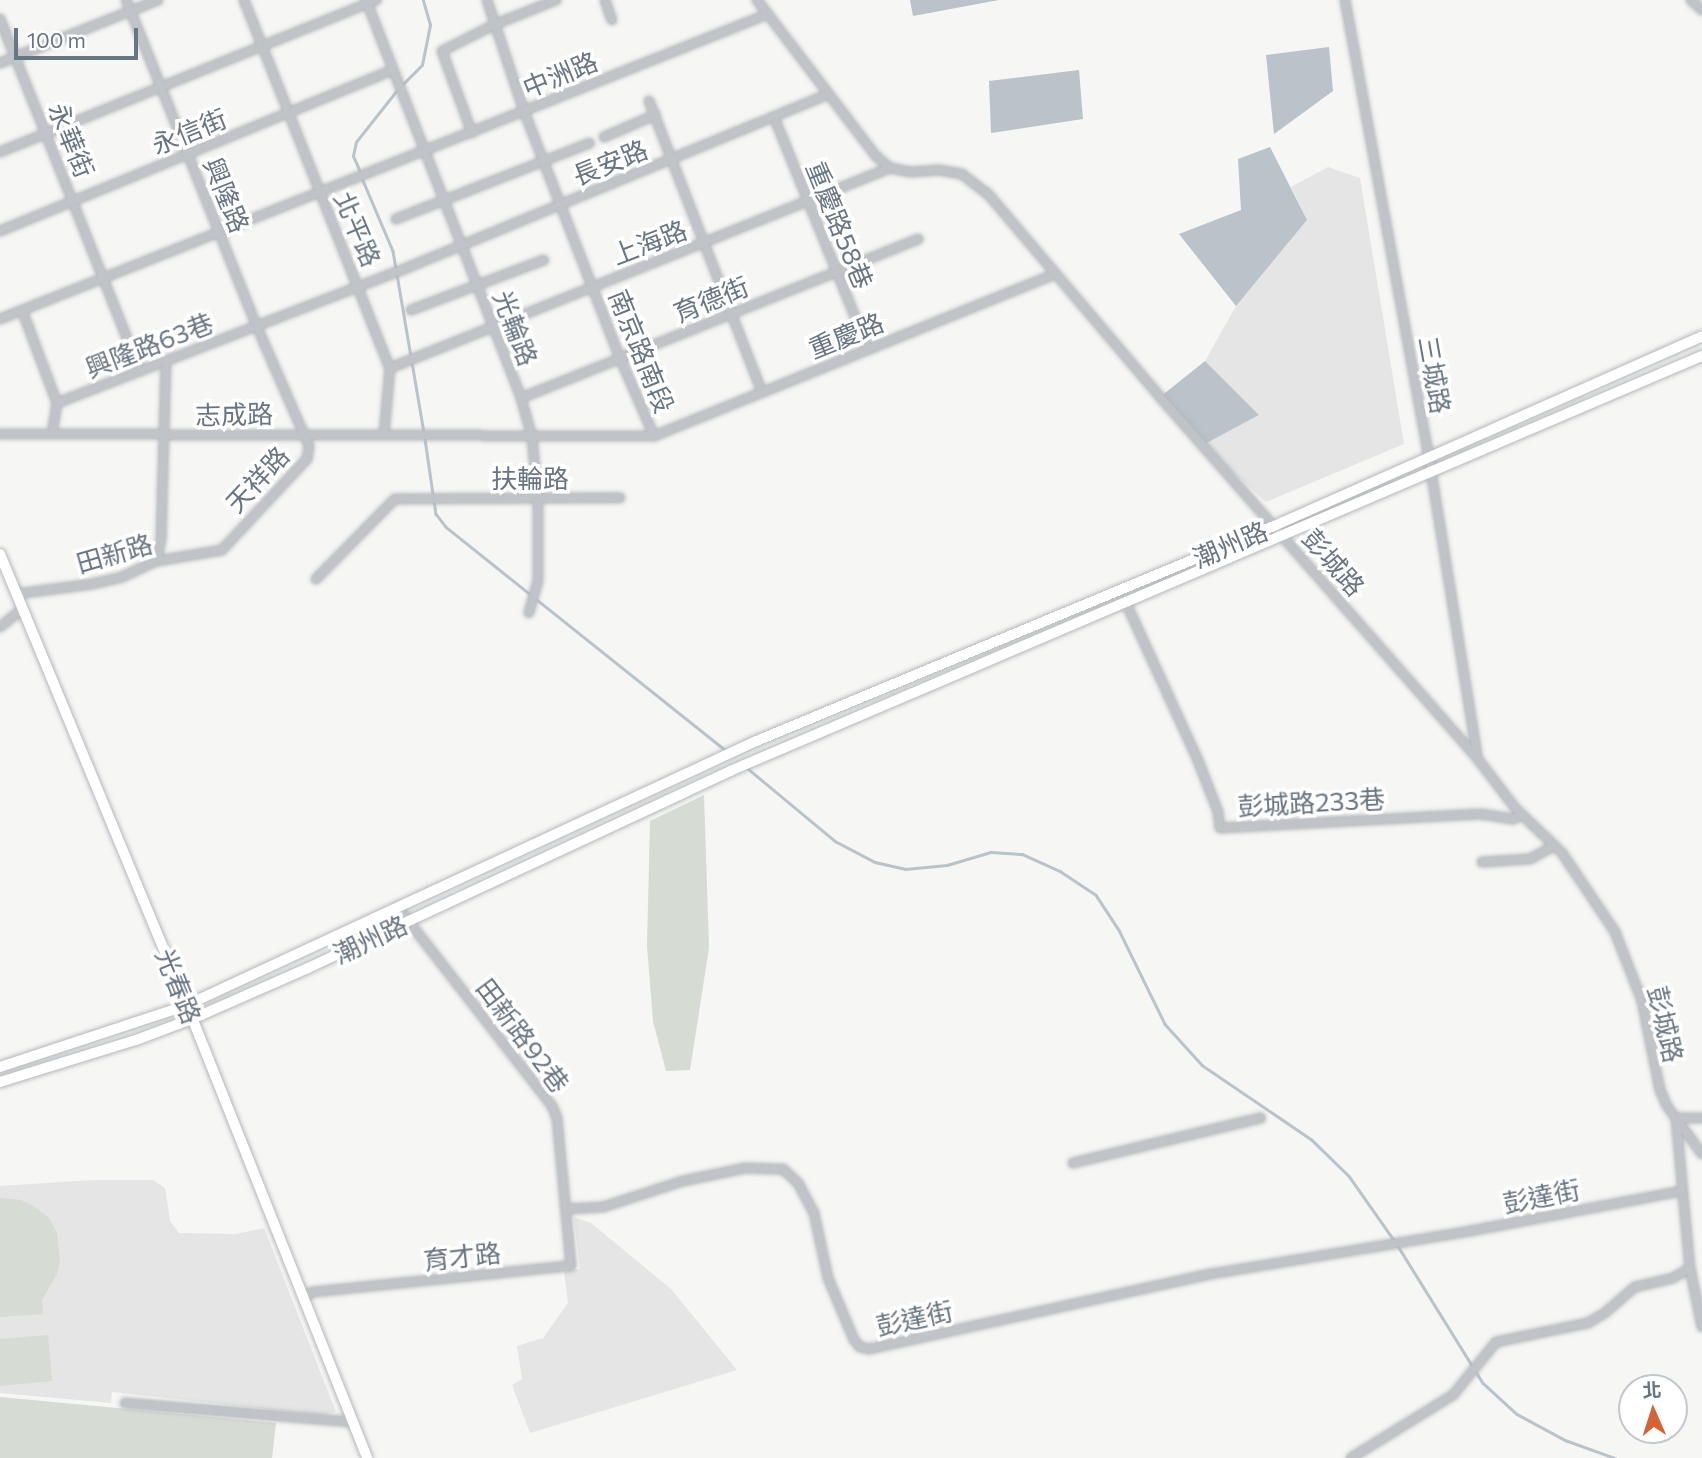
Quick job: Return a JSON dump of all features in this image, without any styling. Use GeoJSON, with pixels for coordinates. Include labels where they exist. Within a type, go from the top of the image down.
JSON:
{"type":"FeatureCollection","features":[{"type":"Feature","properties":{"kind":"main road","name":"潮州路"},"geometry":{"type":"LineString","coordinates":[[0,1067],[187,1005],[754,742],[1274,526],[1702,336]]}},
{"type":"Feature","properties":{"kind":"main road","name":"潮州路"},"geometry":{"type":"LineString","coordinates":[[0,1082],[136,1040],[192,1018],[730,771],[1702,356]]}},
{"type":"Feature","properties":{"kind":"main road","name":"光春路"},"geometry":{"type":"LineString","coordinates":[[0,554],[187,1005],[367,1458]]}},
{"type":"Feature","properties":{"kind":"street","name":"興隆路"},"geometry":{"type":"LineString","coordinates":[[126,0],[257,327],[305,433]]}},
{"type":"Feature","properties":{"kind":"street"},"geometry":{"type":"LineString","coordinates":[[0,63],[158,0]]}},
{"type":"Feature","properties":{"kind":"street","name":"北平路"},"geometry":{"type":"LineString","coordinates":[[244,0],[390,368],[384,434]]}},
{"type":"Feature","properties":{"kind":"street"},"geometry":{"type":"LineString","coordinates":[[0,152],[377,0]]}},
{"type":"Feature","properties":{"kind":"street","name":"南京路南段"},"geometry":{"type":"LineString","coordinates":[[487,0],[524,111],[620,359],[654,436]]}},
{"type":"Feature","properties":{"kind":"street"},"geometry":{"type":"LineString","coordinates":[[472,133],[442,51],[496,23],[556,0]]}},
{"type":"Feature","properties":{"kind":"street"},"geometry":{"type":"LineString","coordinates":[[605,0],[612,20]]}},
{"type":"Feature","properties":{"kind":"street"},"geometry":{"type":"LineString","coordinates":[[757,0],[827,96],[876,156],[890,168]]}},
{"type":"Feature","properties":{"kind":"street","name":"三城路"},"geometry":{"type":"LineString","coordinates":[[1345,0],[1429,458],[1477,758]]}},
{"type":"Feature","properties":{"kind":"street"},"geometry":{"type":"LineString","coordinates":[[1690,0],[1702,10]]}},
{"type":"Feature","properties":{"kind":"street"},"geometry":{"type":"LineString","coordinates":[[367,2],[394,73]]}},
{"type":"Feature","properties":{"kind":"street","name":"中洲路"},"geometry":{"type":"LineString","coordinates":[[320,192],[768,15]]}},
{"type":"Feature","properties":{"kind":"street","name":"永華街"},"geometry":{"type":"LineString","coordinates":[[0,19],[105,277],[140,371]]}},
{"type":"Feature","properties":{"kind":"street","name":"光輪路"},"geometry":{"type":"LineString","coordinates":[[394,73],[521,398],[532,437],[538,499],[537,585],[529,613]]}},
{"type":"Feature","properties":{"kind":"street","name":"永信街"},"geometry":{"type":"LineString","coordinates":[[0,230],[394,73]]}},
{"type":"Feature","properties":{"kind":"street","name":"長安路"},"geometry":{"type":"LineString","coordinates":[[359,286],[827,96]]}},
{"type":"Feature","properties":{"kind":"street"},"geometry":{"type":"LineString","coordinates":[[649,101],[762,392]]}},
{"type":"Feature","properties":{"kind":"street"},"geometry":{"type":"LineString","coordinates":[[604,137],[654,115]]}},
{"type":"Feature","properties":{"kind":"street","name":"重慶路58巷"},"geometry":{"type":"LineString","coordinates":[[774,117],[868,349]]}},
{"type":"Feature","properties":{"kind":"street"},"geometry":{"type":"LineString","coordinates":[[396,219],[590,143]]}},
{"type":"Feature","properties":{"kind":"street","name":"上海路"},"geometry":{"type":"LineString","coordinates":[[390,368],[890,168]]}},
{"type":"Feature","properties":{"kind":"street","name":"彭城路"},"geometry":{"type":"LineString","coordinates":[[890,168],[911,172],[939,170],[962,174],[988,194],[1054,274],[1477,758],[1522,815],[1553,846],[1601,908],[1615,932],[1642,1001],[1660,1090],[1702,1154]]}},
{"type":"Feature","properties":{"kind":"street"},"geometry":{"type":"LineString","coordinates":[[0,319],[320,192]]}},
{"type":"Feature","properties":{"kind":"street","name":"育德街"},"geometry":{"type":"LineString","coordinates":[[521,398],[918,239]]}},
{"type":"Feature","properties":{"kind":"street"},"geometry":{"type":"LineString","coordinates":[[411,310],[544,260]]}},
{"type":"Feature","properties":{"kind":"street","name":"重慶路"},"geometry":{"type":"LineString","coordinates":[[654,436],[1054,274]]}},
{"type":"Feature","properties":{"kind":"street"},"geometry":{"type":"LineString","coordinates":[[257,327],[359,286]]}},
{"type":"Feature","properties":{"kind":"street"},"geometry":{"type":"LineString","coordinates":[[22,310],[57,402],[52,434]]}},
{"type":"Feature","properties":{"kind":"street","name":"興隆路63巷"},"geometry":{"type":"LineString","coordinates":[[57,402],[257,327]]}},
{"type":"Feature","properties":{"kind":"street"},"geometry":{"type":"LineString","coordinates":[[157,561],[166,360]]}},
{"type":"Feature","properties":{"kind":"street","name":"志成路"},"geometry":{"type":"LineString","coordinates":[[0,433],[164,436],[305,433],[532,437]]}},
{"type":"Feature","properties":{"kind":"street","name":"天祥路"},"geometry":{"type":"LineString","coordinates":[[222,550],[307,459],[309,446],[305,433]]}},
{"type":"Feature","properties":{"kind":"street"},"geometry":{"type":"LineString","coordinates":[[532,437],[654,436]]}},
{"type":"Feature","properties":{"kind":"street","name":"扶輪路"},"geometry":{"type":"LineString","coordinates":[[316,579],[390,500],[620,498]]}},
{"type":"Feature","properties":{"kind":"street","name":"田新路"},"geometry":{"type":"LineString","coordinates":[[16,594],[92,584],[122,577],[157,561],[222,550]]}},
{"type":"Feature","properties":{"kind":"street","name":"彭城路233巷"},"geometry":{"type":"LineString","coordinates":[[1126,603],[1197,758],[1218,812],[1220,828],[1481,814],[1513,819],[1522,815]]}},
{"type":"Feature","properties":{"kind":"street"},"geometry":{"type":"LineString","coordinates":[[0,627],[22,609]]}},
{"type":"Feature","properties":{"kind":"street"},"geometry":{"type":"LineString","coordinates":[[1482,862],[1530,859],[1553,846]]}},
{"type":"Feature","properties":{"kind":"street","name":"田新路92巷"},"geometry":{"type":"LineString","coordinates":[[397,906],[552,1105],[557,1118],[567,1209]]}},
{"type":"Feature","properties":{"kind":"street"},"geometry":{"type":"LineString","coordinates":[[1073,1163],[1261,1118]]}},
{"type":"Feature","properties":{"kind":"street"},"geometry":{"type":"LineString","coordinates":[[1702,1118],[1676,1118],[1690,1268],[1702,1327]]}},
{"type":"Feature","properties":{"kind":"street","name":"彭達街"},"geometry":{"type":"LineString","coordinates":[[567,1209],[603,1207],[682,1181],[745,1168],[783,1169],[797,1183],[814,1213],[828,1278],[854,1340],[869,1349],[1210,1274],[1681,1192]]}},
{"type":"Feature","properties":{"kind":"street","name":"育才路"},"geometry":{"type":"LineString","coordinates":[[302,1297],[313,1292],[571,1266],[567,1209]]}},
{"type":"Feature","properties":{"kind":"street"},"geometry":{"type":"LineString","coordinates":[[1351,1458],[1453,1395],[1490,1348],[1502,1339],[1587,1323],[1606,1312],[1635,1287],[1673,1278],[1690,1268]]}},
{"type":"Feature","properties":{"kind":"street"},"geometry":{"type":"LineString","coordinates":[[125,1403],[351,1422]]}},
{"type":"Feature","properties":{"kind":"shaded area"},"geometry":{"type":"Polygon","coordinates":[[[910,0],[999,0],[913,16],[910,0]]]}},
{"type":"Feature","properties":{"kind":"shaded area"},"geometry":{"type":"Polygon","coordinates":[[[1329,47],[1333,91],[1274,134],[1266,55],[1329,47]]]}},
{"type":"Feature","properties":{"kind":"shaded area"},"geometry":{"type":"Polygon","coordinates":[[[1079,70],[1083,119],[991,133],[989,81],[1079,70]]]}},
{"type":"Feature","properties":{"kind":"shaded area"},"geometry":{"type":"Polygon","coordinates":[[[1270,147],[1307,220],[1236,306],[1179,234],[1241,210],[1238,159],[1270,147]]]}},
{"type":"Feature","properties":{"kind":"shaded area"},"geometry":{"type":"Polygon","coordinates":[[[1328,167],[1360,178],[1404,444],[1266,502],[1203,445],[1259,415],[1205,361],[1236,306],[1307,220],[1291,187],[1328,167]]]}},
{"type":"Feature","properties":{"kind":"shaded area"},"geometry":{"type":"Polygon","coordinates":[[[1205,361],[1259,415],[1203,445],[1160,397],[1205,361]]]}},
{"type":"Feature","properties":{"kind":"shaded area"},"geometry":{"type":"Polygon","coordinates":[[[704,795],[709,948],[690,1070],[666,1071],[653,1021],[647,946],[650,821],[704,795]]]}},
{"type":"Feature","properties":{"kind":"shaded area"},"geometry":{"type":"Polygon","coordinates":[[[95,1180],[153,1180],[165,1188],[170,1221],[179,1233],[236,1234],[264,1228],[336,1412],[323,1415],[112,1392],[111,1403],[0,1393],[0,1186],[95,1180]]]}},
{"type":"Feature","properties":{"kind":"shaded area"},"geometry":{"type":"Polygon","coordinates":[[[0,1198],[21,1200],[34,1206],[49,1218],[57,1233],[60,1261],[57,1274],[42,1300],[43,1314],[0,1317],[0,1198]]]}},
{"type":"Feature","properties":{"kind":"shaded area"},"geometry":{"type":"Polygon","coordinates":[[[574,1217],[591,1223],[671,1289],[737,1370],[530,1433],[512,1385],[522,1379],[517,1346],[543,1338],[568,1303],[564,1271],[580,1269],[574,1217]]]}},
{"type":"Feature","properties":{"kind":"shaded area"},"geometry":{"type":"Polygon","coordinates":[[[48,1335],[52,1381],[0,1386],[0,1339],[48,1335]]]}},
{"type":"Feature","properties":{"kind":"shaded area"},"geometry":{"type":"Polygon","coordinates":[[[0,1397],[276,1423],[272,1458],[0,1458],[0,1397]]]}},
{"type":"Feature","properties":{"kind":"waterway"},"geometry":{"type":"LineString","coordinates":[[402,85],[422,65],[430,25],[423,0]]}},
{"type":"Feature","properties":{"kind":"waterway"},"geometry":{"type":"LineString","coordinates":[[360,172],[353,156],[356,142],[397,90]]}},
{"type":"Feature","properties":{"kind":"waterway"},"geometry":{"type":"LineString","coordinates":[[362,178],[393,251],[424,432]]}},
{"type":"Feature","properties":{"kind":"waterway"},"geometry":{"type":"LineString","coordinates":[[425,439],[436,514],[446,527],[727,751]]}},
{"type":"Feature","properties":{"kind":"waterway"},"geometry":{"type":"LineString","coordinates":[[746,767],[835,841],[875,862],[905,869],[947,865],[991,852],[1022,854],[1060,871],[1096,895],[1119,930],[1165,1024],[1202,1065],[1311,1139],[1349,1176],[1394,1240]]}},
{"type":"Feature","properties":{"kind":"waterway"},"geometry":{"type":"LineString","coordinates":[[1398,1246],[1483,1383],[1517,1414],[1565,1440],[1615,1458]]}}]}
